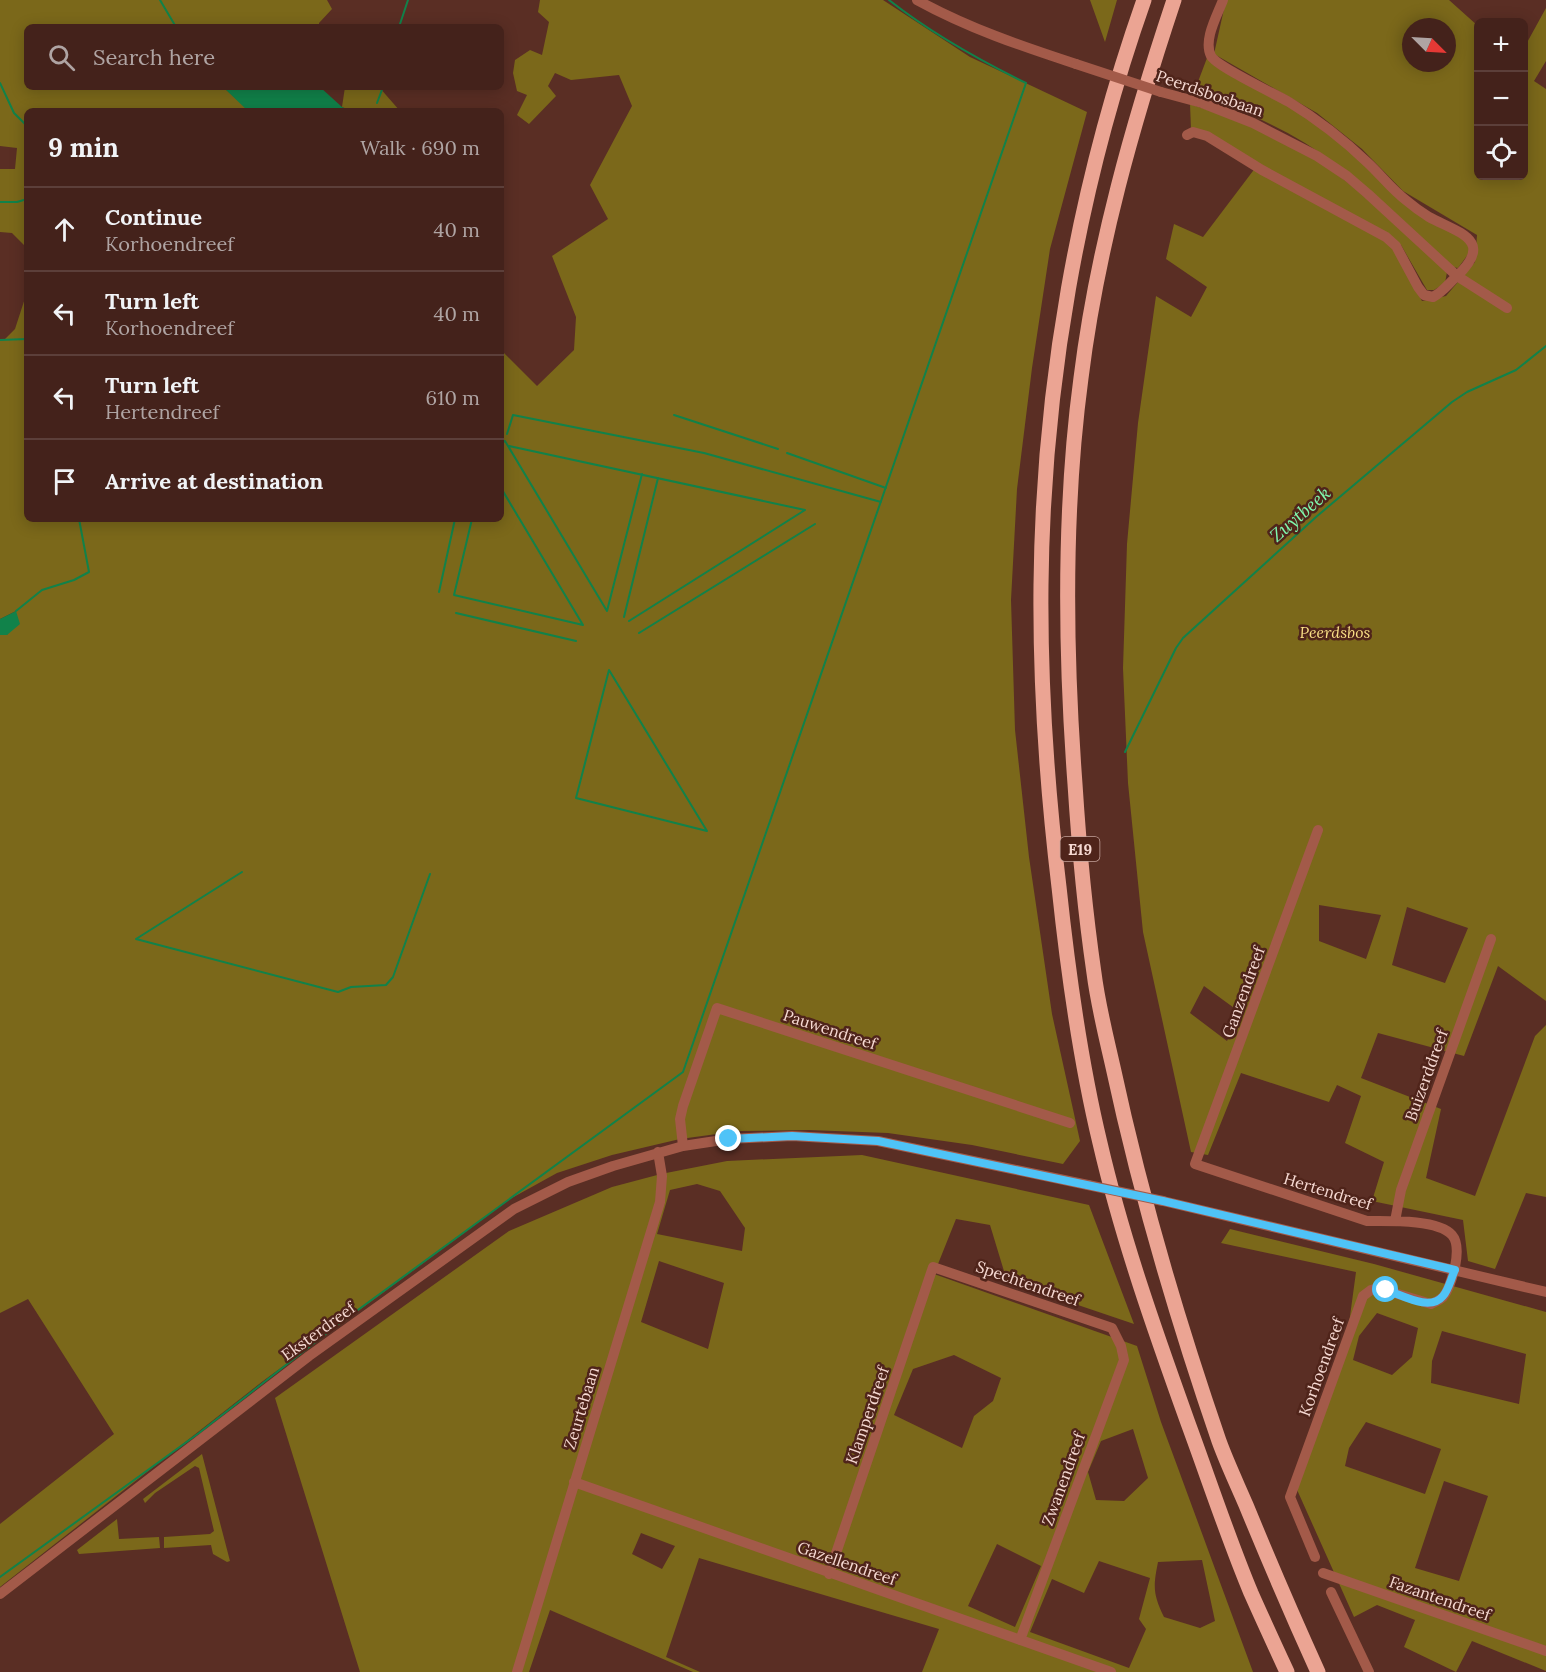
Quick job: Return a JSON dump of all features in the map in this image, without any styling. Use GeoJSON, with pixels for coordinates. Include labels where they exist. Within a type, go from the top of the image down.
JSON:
{"type":"FeatureCollection","features":[{"type":"Feature","properties":{"kind":"highway","name":"E19"},"geometry":{"type":"LineString","coordinates":[[1144,0],[1123,60],[1094,169],[1072,272],[1055,372],[1046,478],[1041,586],[1045,717],[1053,836],[1069,979],[1100,1142],[1146,1309],[1251,1592],[1287,1672]]}},
{"type":"Feature","properties":{"kind":"highway","name":"E19"},"geometry":{"type":"LineString","coordinates":[[1174,0],[1151,68],[1121,176],[1097,278],[1081,377],[1071,478],[1067,589],[1070,714],[1078,831],[1094,977],[1128,1137],[1176,1306],[1221,1445],[1276,1579],[1318,1672]]}},
{"type":"Feature","properties":{"kind":"street","name":"Peerdsbosbaan"},"geometry":{"type":"LineString","coordinates":[[917,0],[952,19],[1005,41],[1161,92],[1202,103],[1253,123],[1317,156],[1347,176],[1457,276],[1507,308]]}},
{"type":"Feature","properties":{"kind":"street","name":"Peerdsbosbaan"},"geometry":{"type":"LineString","coordinates":[[1187,135],[1193,132],[1207,136],[1262,170],[1386,237],[1396,246],[1424,295],[1433,297],[1442,292],[1465,270],[1474,254],[1474,248],[1468,236],[1427,216],[1405,200],[1365,160],[1315,119],[1255,82],[1222,67],[1211,58],[1208,45],[1223,0]]}},
{"type":"Feature","properties":{"kind":"street","name":"Ganzendreef"},"geometry":{"type":"LineString","coordinates":[[1195,1164],[1318,830]]}},
{"type":"Feature","properties":{"kind":"street","name":"Buizerddreef"},"geometry":{"type":"LineString","coordinates":[[1395,1221],[1401,1190],[1491,939]]}},
{"type":"Feature","properties":{"kind":"street","name":"Pauwendreef"},"geometry":{"type":"LineString","coordinates":[[684,1146],[680,1119],[683,1106],[717,1008],[1070,1123]]}},
{"type":"Feature","properties":{"kind":"street"},"geometry":{"type":"LineString","coordinates":[[684,1146],[729,1139],[792,1136],[878,1141],[1163,1201],[1546,1292]]}},
{"type":"Feature","properties":{"kind":"street","name":"Eksterdreef"},"geometry":{"type":"LineString","coordinates":[[0,1594],[309,1356],[514,1209],[568,1182],[658,1152],[684,1146]]}},
{"type":"Feature","properties":{"kind":"street","name":"Zeurtebaan"},"geometry":{"type":"LineString","coordinates":[[517,1672],[660,1202],[662,1176],[658,1152]]}},
{"type":"Feature","properties":{"kind":"street","name":"Hertendreef"},"geometry":{"type":"LineString","coordinates":[[1195,1164],[1367,1221],[1395,1221],[1444,1228],[1454,1236],[1458,1250],[1455,1270]]}},
{"type":"Feature","properties":{"kind":"street","name":"Spechtendreef"},"geometry":{"type":"LineString","coordinates":[[933,1267],[1112,1328]]}},
{"type":"Feature","properties":{"kind":"street","name":"Klamperdreef"},"geometry":{"type":"LineString","coordinates":[[829,1574],[933,1267]]}},
{"type":"Feature","properties":{"kind":"street","name":"Korhoendreef"},"geometry":{"type":"LineString","coordinates":[[1315,1557],[1290,1497],[1363,1296],[1378,1288],[1431,1304],[1442,1298],[1455,1270]]}},
{"type":"Feature","properties":{"kind":"street","name":"Zwanendreef"},"geometry":{"type":"LineString","coordinates":[[1020,1640],[1124,1360],[1121,1346],[1112,1328]]}},
{"type":"Feature","properties":{"kind":"street","name":"Gazellendreef"},"geometry":{"type":"LineString","coordinates":[[574,1482],[1111,1672]]}},
{"type":"Feature","properties":{"kind":"street","name":"Fazantendreef"},"geometry":{"type":"LineString","coordinates":[[1323,1573],[1546,1652]]}},
{"type":"Feature","properties":{"kind":"street"},"geometry":{"type":"LineString","coordinates":[[1331,1592],[1369,1672]]}},
{"type":"Feature","properties":{"kind":"green space"},"geometry":{"type":"Polygon","coordinates":[[[0,0],[327,0],[332,9],[319,24],[24,24],[24,90],[226,90],[247,108],[24,108],[24,245],[12,233],[0,232],[0,169],[15,169],[17,148],[0,146],[0,0]]]}},
{"type":"Feature","properties":{"kind":"green space"},"geometry":{"type":"Polygon","coordinates":[[[540,0],[883,0],[970,57],[1087,112],[1050,249],[1017,489],[1011,600],[1015,730],[1029,857],[1052,1014],[1080,1141],[1063,1164],[972,1145],[888,1133],[809,1130],[739,1131],[680,1139],[612,1155],[557,1173],[510,1199],[263,1381],[0,1587],[0,1524],[114,1434],[28,1299],[0,1313],[0,635],[7,635],[16,611],[0,619],[0,341],[15,329],[24,301],[24,522],[504,522],[504,353],[537,386],[574,350],[576,317],[552,256],[608,219],[590,185],[632,106],[619,75],[571,80],[555,73],[548,86],[556,96],[529,124],[517,115],[527,95],[517,91],[513,73],[515,60],[530,50],[542,55],[549,22],[538,12],[540,0]]]}},
{"type":"Feature","properties":{"kind":"green space"},"geometry":{"type":"Polygon","coordinates":[[[1090,0],[1117,0],[1105,42],[1090,0]]]}},
{"type":"Feature","properties":{"kind":"green space","name":"Peerdsbos"},"geometry":{"type":"Polygon","coordinates":[[[1226,0],[1449,0],[1474,22],[1474,180],[1528,180],[1528,41],[1546,8],[1546,61],[1534,81],[1546,89],[1546,1001],[1498,966],[1464,1056],[1378,1033],[1361,1078],[1441,1109],[1426,1178],[1475,1196],[1535,1036],[1546,1025],[1546,1197],[1526,1193],[1495,1269],[1468,1261],[1463,1220],[1372,1201],[1384,1162],[1345,1143],[1361,1096],[1337,1085],[1329,1102],[1241,1073],[1208,1155],[1191,1152],[1143,932],[1128,783],[1123,668],[1127,544],[1138,423],[1156,296],[1191,317],[1207,287],[1166,259],[1174,224],[1203,237],[1259,163],[1191,129],[1190,104],[1246,124],[1318,161],[1392,220],[1447,272],[1445,283],[1434,290],[1427,290],[1401,245],[1395,250],[1422,301],[1446,296],[1475,262],[1477,235],[1403,191],[1362,149],[1317,113],[1214,54],[1226,0]],[[1319,905],[1319,941],[1366,959],[1381,915],[1319,905]],[[1407,907],[1392,965],[1445,983],[1468,928],[1407,907]],[[1204,986],[1190,1013],[1227,1041],[1241,1013],[1204,986]]]}},
{"type":"Feature","properties":{"kind":"green space"},"geometry":{"type":"Polygon","coordinates":[[[1207,58],[1288,106],[1342,142],[1399,198],[1463,234],[1472,249],[1458,268],[1452,267],[1382,203],[1322,154],[1269,123],[1193,95],[1207,58]]]}},
{"type":"Feature","properties":{"kind":"green space"},"geometry":{"type":"Polygon","coordinates":[[[345,90],[382,90],[397,108],[344,108],[342,107],[345,90]]]}},
{"type":"Feature","properties":{"kind":"green space"},"geometry":{"type":"Polygon","coordinates":[[[862,1155],[1089,1205],[1134,1324],[1007,1281],[990,1225],[956,1219],[934,1274],[1137,1346],[1161,1422],[1253,1672],[922,1672],[939,1629],[699,1558],[666,1657],[700,1672],[693,1672],[550,1610],[529,1672],[360,1672],[275,1398],[509,1231],[612,1187],[661,1174],[727,1161],[862,1155]],[[697,1184],[670,1190],[657,1234],[742,1251],[745,1228],[720,1191],[697,1184]],[[659,1261],[641,1322],[708,1349],[724,1283],[659,1261]],[[954,1355],[913,1369],[894,1415],[962,1448],[974,1416],[993,1401],[1001,1378],[954,1355]],[[1133,1429],[1101,1441],[1088,1472],[1096,1500],[1124,1501],[1148,1478],[1133,1429]],[[641,1533],[632,1554],[662,1569],[675,1546],[641,1533]],[[997,1544],[968,1606],[1015,1627],[1041,1566],[997,1544]],[[1202,1560],[1158,1562],[1156,1596],[1164,1617],[1200,1628],[1215,1621],[1202,1560]],[[1099,1561],[1084,1593],[1052,1579],[1030,1632],[1129,1668],[1146,1629],[1139,1619],[1150,1578],[1099,1561]]]}},
{"type":"Feature","properties":{"kind":"green space"},"geometry":{"type":"Polygon","coordinates":[[[1230,1229],[1374,1264],[1546,1312],[1546,1671],[1472,1641],[1456,1672],[1404,1647],[1415,1620],[1377,1605],[1354,1617],[1294,1483],[1348,1331],[1356,1272],[1221,1243],[1230,1229]],[[1377,1313],[1359,1336],[1353,1360],[1392,1375],[1412,1357],[1418,1328],[1377,1313]],[[1442,1331],[1432,1361],[1431,1383],[1519,1404],[1526,1354],[1442,1331]],[[1366,1422],[1349,1448],[1345,1466],[1425,1494],[1441,1449],[1366,1422]],[[1444,1481],[1415,1568],[1459,1581],[1488,1496],[1444,1481]]]}},
{"type":"Feature","properties":{"kind":"green space"},"geometry":{"type":"Polygon","coordinates":[[[202,1454],[230,1561],[227,1562],[213,1554],[211,1545],[164,1548],[164,1537],[210,1534],[214,1531],[199,1468],[195,1466],[155,1493],[145,1503],[143,1499],[202,1454]]]}},
{"type":"Feature","properties":{"kind":"green space"},"geometry":{"type":"Polygon","coordinates":[[[117,1519],[119,1539],[159,1537],[160,1548],[79,1554],[77,1550],[117,1519]]]}},
{"type":"Feature","properties":{"kind":"shaded area"},"geometry":{"type":"Polygon","coordinates":[[[226,90],[323,90],[344,108],[245,108],[226,90]]]}},
{"type":"Feature","properties":{"kind":"shaded area"},"geometry":{"type":"Polygon","coordinates":[[[16,611],[20,624],[7,635],[0,635],[0,619],[16,611]]]}},
{"type":"Feature","properties":{"kind":"waterway"},"geometry":{"type":"LineString","coordinates":[[160,0],[174,24]]}},
{"type":"Feature","properties":{"kind":"waterway"},"geometry":{"type":"LineString","coordinates":[[400,24],[408,0]]}},
{"type":"Feature","properties":{"kind":"waterway"},"geometry":{"type":"LineString","coordinates":[[0,1577],[199,1433],[336,1326],[683,1072],[1026,83],[955,45],[889,0]]}},
{"type":"Feature","properties":{"kind":"waterway"},"geometry":{"type":"LineString","coordinates":[[0,83],[14,113],[24,123]]}},
{"type":"Feature","properties":{"kind":"waterway"},"geometry":{"type":"LineString","coordinates":[[377,103],[382,90]]}},
{"type":"Feature","properties":{"kind":"waterway"},"geometry":{"type":"LineString","coordinates":[[0,202],[24,200]]}},
{"type":"Feature","properties":{"kind":"waterway"},"geometry":{"type":"LineString","coordinates":[[0,340],[24,339]]}},
{"type":"Feature","properties":{"kind":"waterway","name":"Zuytbeek"},"geometry":{"type":"LineString","coordinates":[[1125,752],[1183,638],[1316,517],[1452,402],[1467,392],[1516,370],[1546,346]]}},
{"type":"Feature","properties":{"kind":"waterway"},"geometry":{"type":"LineString","coordinates":[[507,434],[513,415],[704,453],[881,502]]}},
{"type":"Feature","properties":{"kind":"waterway"},"geometry":{"type":"LineString","coordinates":[[674,415],[778,449]]}},
{"type":"Feature","properties":{"kind":"waterway"},"geometry":{"type":"LineString","coordinates":[[504,442],[607,611],[642,474]]}},
{"type":"Feature","properties":{"kind":"waterway"},"geometry":{"type":"LineString","coordinates":[[509,446],[805,510]]}},
{"type":"Feature","properties":{"kind":"waterway"},"geometry":{"type":"LineString","coordinates":[[787,453],[886,488]]}},
{"type":"Feature","properties":{"kind":"waterway"},"geometry":{"type":"LineString","coordinates":[[624,617],[658,478]]}},
{"type":"Feature","properties":{"kind":"waterway"},"geometry":{"type":"LineString","coordinates":[[471,522],[454,595],[583,625],[504,493]]}},
{"type":"Feature","properties":{"kind":"waterway"},"geometry":{"type":"LineString","coordinates":[[629,621],[805,510]]}},
{"type":"Feature","properties":{"kind":"waterway"},"geometry":{"type":"LineString","coordinates":[[16,611],[42,590],[74,580],[89,572],[80,522]]}},
{"type":"Feature","properties":{"kind":"waterway"},"geometry":{"type":"LineString","coordinates":[[439,592],[454,522]]}},
{"type":"Feature","properties":{"kind":"waterway"},"geometry":{"type":"LineString","coordinates":[[639,633],[815,524]]}},
{"type":"Feature","properties":{"kind":"waterway"},"geometry":{"type":"LineString","coordinates":[[456,613],[576,641]]}},
{"type":"Feature","properties":{"kind":"waterway"},"geometry":{"type":"LineString","coordinates":[[609,670],[707,831],[576,798],[609,670]]}},
{"type":"Feature","properties":{"kind":"waterway"},"geometry":{"type":"LineString","coordinates":[[242,872],[136,939],[338,992],[351,987],[386,985],[393,977],[430,874]]}},
{"type":"Feature","properties":{"kind":"route"},"geometry":{"type":"LineString","coordinates":[[729,1139],[792,1136],[878,1141],[1163,1201],[1455,1270],[1442,1298],[1431,1304],[1386,1290]]}}]}
